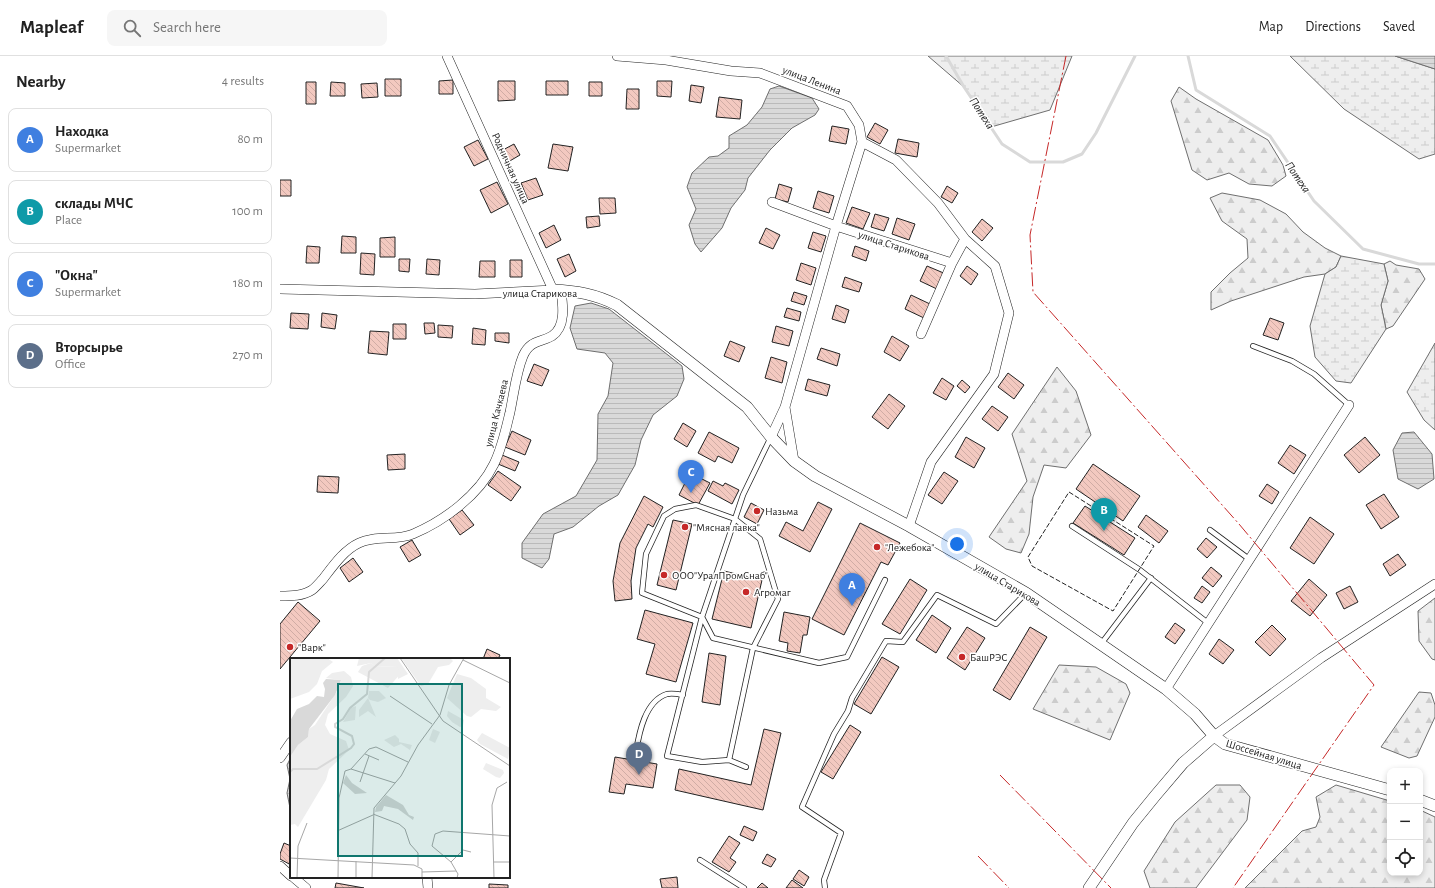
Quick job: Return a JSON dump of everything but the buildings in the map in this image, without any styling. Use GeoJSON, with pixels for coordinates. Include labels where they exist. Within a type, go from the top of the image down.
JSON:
{"type":"FeatureCollection","features":[{"type":"Feature","properties":{"kind":"street","name":"Родничная улица"},"geometry":{"type":"LineString","coordinates":[[447,56],[557,291]]}},
{"type":"Feature","properties":{"kind":"street","name":"улица Ленина"},"geometry":{"type":"LineString","coordinates":[[617,56],[666,60],[731,71],[760,73],[847,106],[858,125],[862,142]]}},
{"type":"Feature","properties":{"kind":"street"},"geometry":{"type":"LineString","coordinates":[[771,437],[785,407],[836,226],[862,142],[896,160],[938,203],[965,239],[995,266],[1009,314],[994,374],[931,462],[909,526]]}},
{"type":"Feature","properties":{"kind":"street","name":"улица Старикова"},"geometry":{"type":"LineString","coordinates":[[772,202],[836,226],[952,263]]}},
{"type":"Feature","properties":{"kind":"street"},"geometry":{"type":"LineString","coordinates":[[921,334],[952,263],[965,239]]}},
{"type":"Feature","properties":{"kind":"street","name":"улица Старикова"},"geometry":{"type":"LineString","coordinates":[[280,289],[475,294],[557,291],[582,292],[602,297],[617,305],[747,407],[771,437],[794,461],[815,476],[909,526],[1026,593],[1166,689],[1195,714],[1214,736]]}},
{"type":"Feature","properties":{"kind":"street","name":"улица Качкаева"},"geometry":{"type":"LineString","coordinates":[[280,596],[299,595],[313,590],[348,550],[360,542],[411,535],[435,523],[457,509],[485,480],[495,464],[503,441],[520,366],[526,350],[531,344],[552,336],[558,330],[562,319],[563,307],[557,291]]}},
{"type":"Feature","properties":{"kind":"street"},"geometry":{"type":"LineString","coordinates":[[1166,689],[1349,405]]}},
{"type":"Feature","properties":{"kind":"street"},"geometry":{"type":"LineString","coordinates":[[785,407],[794,461]]}},
{"type":"Feature","properties":{"kind":"street"},"geometry":{"type":"LineString","coordinates":[[1214,736],[1321,658],[1435,584]]}},
{"type":"Feature","properties":{"kind":"street","name":"Шоссейная улица"},"geometry":{"type":"LineString","coordinates":[[1089,888],[1110,855],[1142,812],[1183,763],[1214,736],[1225,744],[1387,789]]}},
{"type":"Feature","properties":{"kind":"street"},"geometry":{"type":"LineString","coordinates":[[280,758],[290,743]]}},
{"type":"Feature","properties":{"kind":"street"},"geometry":{"type":"LineString","coordinates":[[1423,801],[1435,806]]}},
{"type":"Feature","properties":{"kind":"street"},"geometry":{"type":"LineString","coordinates":[[280,866],[290,874]]}},
{"type":"Feature","properties":{"kind":"street"},"geometry":{"type":"LineString","coordinates":[[294,878],[306,888]]}},
{"type":"Feature","properties":{"kind":"street"},"geometry":{"type":"LineString","coordinates":[[427,878],[428,888]]}},
{"type":"Feature","properties":{"kind":"lane"},"geometry":{"type":"LineString","coordinates":[[1253,346],[1292,361],[1314,374],[1349,405]]}},
{"type":"Feature","properties":{"kind":"lane"},"geometry":{"type":"LineString","coordinates":[[746,767],[729,760],[702,762],[667,756],[702,617],[742,495],[771,437]]}},
{"type":"Feature","properties":{"kind":"lane"},"geometry":{"type":"LineString","coordinates":[[729,760],[753,648],[778,599],[760,539],[734,519],[696,505],[675,509],[664,516],[646,554],[642,593],[702,617],[713,638],[753,648],[819,663],[847,656],[885,580]]}},
{"type":"Feature","properties":{"kind":"lane"},"geometry":{"type":"LineString","coordinates":[[1072,526],[1140,570],[1208,623]]}},
{"type":"Feature","properties":{"kind":"lane"},"geometry":{"type":"LineString","coordinates":[[1210,530],[1249,559]]}},
{"type":"Feature","properties":{"kind":"lane"},"geometry":{"type":"LineString","coordinates":[[1100,644],[1151,578]]}},
{"type":"Feature","properties":{"kind":"lane"},"geometry":{"type":"LineString","coordinates":[[825,888],[824,880],[841,833],[802,807],[834,734],[848,711],[852,698],[886,641],[902,642],[937,595],[996,624],[1026,593]]}},
{"type":"Feature","properties":{"kind":"lane"},"geometry":{"type":"LineString","coordinates":[[636,752],[640,730],[654,702],[667,694],[683,694]]}},
{"type":"Feature","properties":{"kind":"lane"},"geometry":{"type":"LineString","coordinates":[[700,860],[744,888]]}},
{"type":"Feature","properties":{"kind":"green space"},"geometry":{"type":"Polygon","coordinates":[[[928,56],[1072,56],[1050,110],[991,127],[964,87],[928,56]]]}},
{"type":"Feature","properties":{"kind":"green space"},"geometry":{"type":"Polygon","coordinates":[[[1290,56],[1395,56],[1435,69],[1435,154],[1419,159],[1344,109],[1290,56]]]}},
{"type":"Feature","properties":{"kind":"green space"},"geometry":{"type":"Polygon","coordinates":[[[1179,87],[1196,99],[1268,140],[1283,165],[1286,176],[1272,186],[1249,184],[1229,173],[1207,180],[1192,170],[1171,101],[1179,87]]]}},
{"type":"Feature","properties":{"kind":"green space"},"geometry":{"type":"Polygon","coordinates":[[[1222,193],[1260,200],[1286,214],[1303,232],[1325,248],[1341,256],[1336,267],[1325,274],[1304,277],[1231,301],[1211,310],[1211,292],[1248,258],[1247,239],[1222,221],[1210,198],[1222,193]]]}},
{"type":"Feature","properties":{"kind":"green space"},"geometry":{"type":"Polygon","coordinates":[[[1341,256],[1384,264],[1388,281],[1381,305],[1386,329],[1351,383],[1336,381],[1315,357],[1310,326],[1325,274],[1336,267],[1341,256]]]}},
{"type":"Feature","properties":{"kind":"green space"},"geometry":{"type":"Polygon","coordinates":[[[1390,261],[1396,265],[1419,269],[1425,279],[1393,326],[1386,329],[1381,305],[1388,281],[1384,264],[1390,261]]]}},
{"type":"Feature","properties":{"kind":"green space"},"geometry":{"type":"Polygon","coordinates":[[[1435,343],[1435,430],[1424,420],[1407,392],[1435,343]]]}},
{"type":"Feature","properties":{"kind":"green space"},"geometry":{"type":"Polygon","coordinates":[[[1057,367],[1076,391],[1091,435],[1066,468],[1044,465],[1033,497],[1029,534],[1021,553],[1006,549],[989,537],[1027,481],[1012,434],[1057,367]]]}},
{"type":"Feature","properties":{"kind":"green space"},"geometry":{"type":"Polygon","coordinates":[[[1435,598],[1435,660],[1432,659],[1419,641],[1418,611],[1435,598]]]}},
{"type":"Feature","properties":{"kind":"green space"},"geometry":{"type":"Polygon","coordinates":[[[1059,665],[1096,667],[1126,684],[1130,693],[1110,740],[1033,709],[1059,665]]]}},
{"type":"Feature","properties":{"kind":"green space"},"geometry":{"type":"Polygon","coordinates":[[[1419,692],[1431,693],[1435,705],[1435,717],[1417,756],[1409,758],[1381,747],[1419,692]]]}},
{"type":"Feature","properties":{"kind":"green space"},"geometry":{"type":"Polygon","coordinates":[[[1216,785],[1240,785],[1250,797],[1247,820],[1196,888],[1150,888],[1144,871],[1175,822],[1216,785]]]}},
{"type":"Feature","properties":{"kind":"green space"},"geometry":{"type":"Polygon","coordinates":[[[1336,785],[1387,800],[1387,876],[1423,876],[1423,811],[1435,817],[1435,888],[1245,888],[1302,831],[1316,827],[1320,817],[1316,797],[1336,785]]]}},
{"type":"Feature","properties":{"kind":"shaded area"},"geometry":{"type":"Polygon","coordinates":[[[1395,56],[1435,56],[1435,69],[1395,56]]]}},
{"type":"Feature","properties":{"kind":"shaded area"},"geometry":{"type":"Polygon","coordinates":[[[779,86],[812,98],[819,109],[815,115],[792,128],[770,150],[748,178],[745,190],[731,208],[722,228],[701,252],[695,244],[689,225],[696,209],[687,187],[692,173],[709,157],[718,156],[729,148],[729,136],[747,125],[762,107],[770,89],[779,86]]]}},
{"type":"Feature","properties":{"kind":"shaded area"},"geometry":{"type":"Polygon","coordinates":[[[591,303],[609,309],[682,366],[684,379],[677,396],[653,415],[641,440],[635,465],[618,495],[599,506],[573,527],[554,534],[549,559],[542,568],[522,558],[522,543],[543,514],[576,496],[597,460],[598,414],[608,396],[613,363],[605,353],[577,349],[570,328],[575,306],[591,303]]]}},
{"type":"Feature","properties":{"kind":"shaded area"},"geometry":{"type":"Polygon","coordinates":[[[1414,432],[1432,454],[1434,479],[1418,489],[1398,479],[1393,450],[1402,433],[1414,432]]]}},
{"type":"Feature","properties":{"kind":"shaded area"},"geometry":{"type":"Polygon","coordinates":[[[290,759],[290,779],[287,765],[290,759]]]}},
{"type":"Feature","properties":{"kind":"shaded area"},"geometry":{"type":"Polygon","coordinates":[[[290,779],[290,808],[287,793],[290,779]]]}},
{"type":"Feature","properties":{"kind":"waterway","name":"Потеха"},"geometry":{"type":"LineString","coordinates":[[946,56],[964,87],[1002,144],[1030,162],[1063,162],[1082,154],[1096,133],[1135,56]]}},
{"type":"Feature","properties":{"kind":"waterway","name":"Потеха"},"geometry":{"type":"LineString","coordinates":[[1188,56],[1196,90],[1270,136],[1314,201],[1363,249],[1419,264],[1435,264]]}},
{"type":"Feature","properties":{"kind":"fence"},"geometry":{"type":"LineString","coordinates":[[1069,492],[1154,546],[1113,611],[1032,566],[1028,557],[1069,492]]}},
{"type":"Feature","properties":{"kind":"power"},"geometry":{"type":"LineString","coordinates":[[1066,56],[1030,235],[1033,292],[1239,524],[1374,685],[1233,888]]}},
{"type":"Feature","properties":{"kind":"power"},"geometry":{"type":"LineString","coordinates":[[1000,775],[1111,888]]}},
{"type":"Feature","properties":{"kind":"power"},"geometry":{"type":"LineString","coordinates":[[978,856],[1009,888]]}},
{"type":"Feature","properties":{"kind":"place","name":"\"Окна\""},"geometry":{"type":"Point","coordinates":[691,493]}},
{"type":"Feature","properties":{"kind":"place","name":"Назьма"},"geometry":{"type":"Point","coordinates":[757,511]}},
{"type":"Feature","properties":{"kind":"place","name":"\"Мясная лавка\""},"geometry":{"type":"Point","coordinates":[685,527]}},
{"type":"Feature","properties":{"kind":"place","name":"склады МЧС"},"geometry":{"type":"Point","coordinates":[1104,531]}},
{"type":"Feature","properties":{"kind":"place","name":"\"Лежебока\""},"geometry":{"type":"Point","coordinates":[877,547]}},
{"type":"Feature","properties":{"kind":"place","name":"ООО\"УралПромСнаб\""},"geometry":{"type":"Point","coordinates":[664,575]}},
{"type":"Feature","properties":{"kind":"place","name":"Агромаг"},"geometry":{"type":"Point","coordinates":[746,592]}},
{"type":"Feature","properties":{"kind":"place","name":"Находка"},"geometry":{"type":"Point","coordinates":[852,606]}},
{"type":"Feature","properties":{"kind":"place","name":"\"Варк\""},"geometry":{"type":"Point","coordinates":[290,647]}},
{"type":"Feature","properties":{"kind":"place","name":"БашРЭС"},"geometry":{"type":"Point","coordinates":[962,657]}},
{"type":"Feature","properties":{"kind":"place","name":"Вторсырье"},"geometry":{"type":"Point","coordinates":[639,775]}}]}
